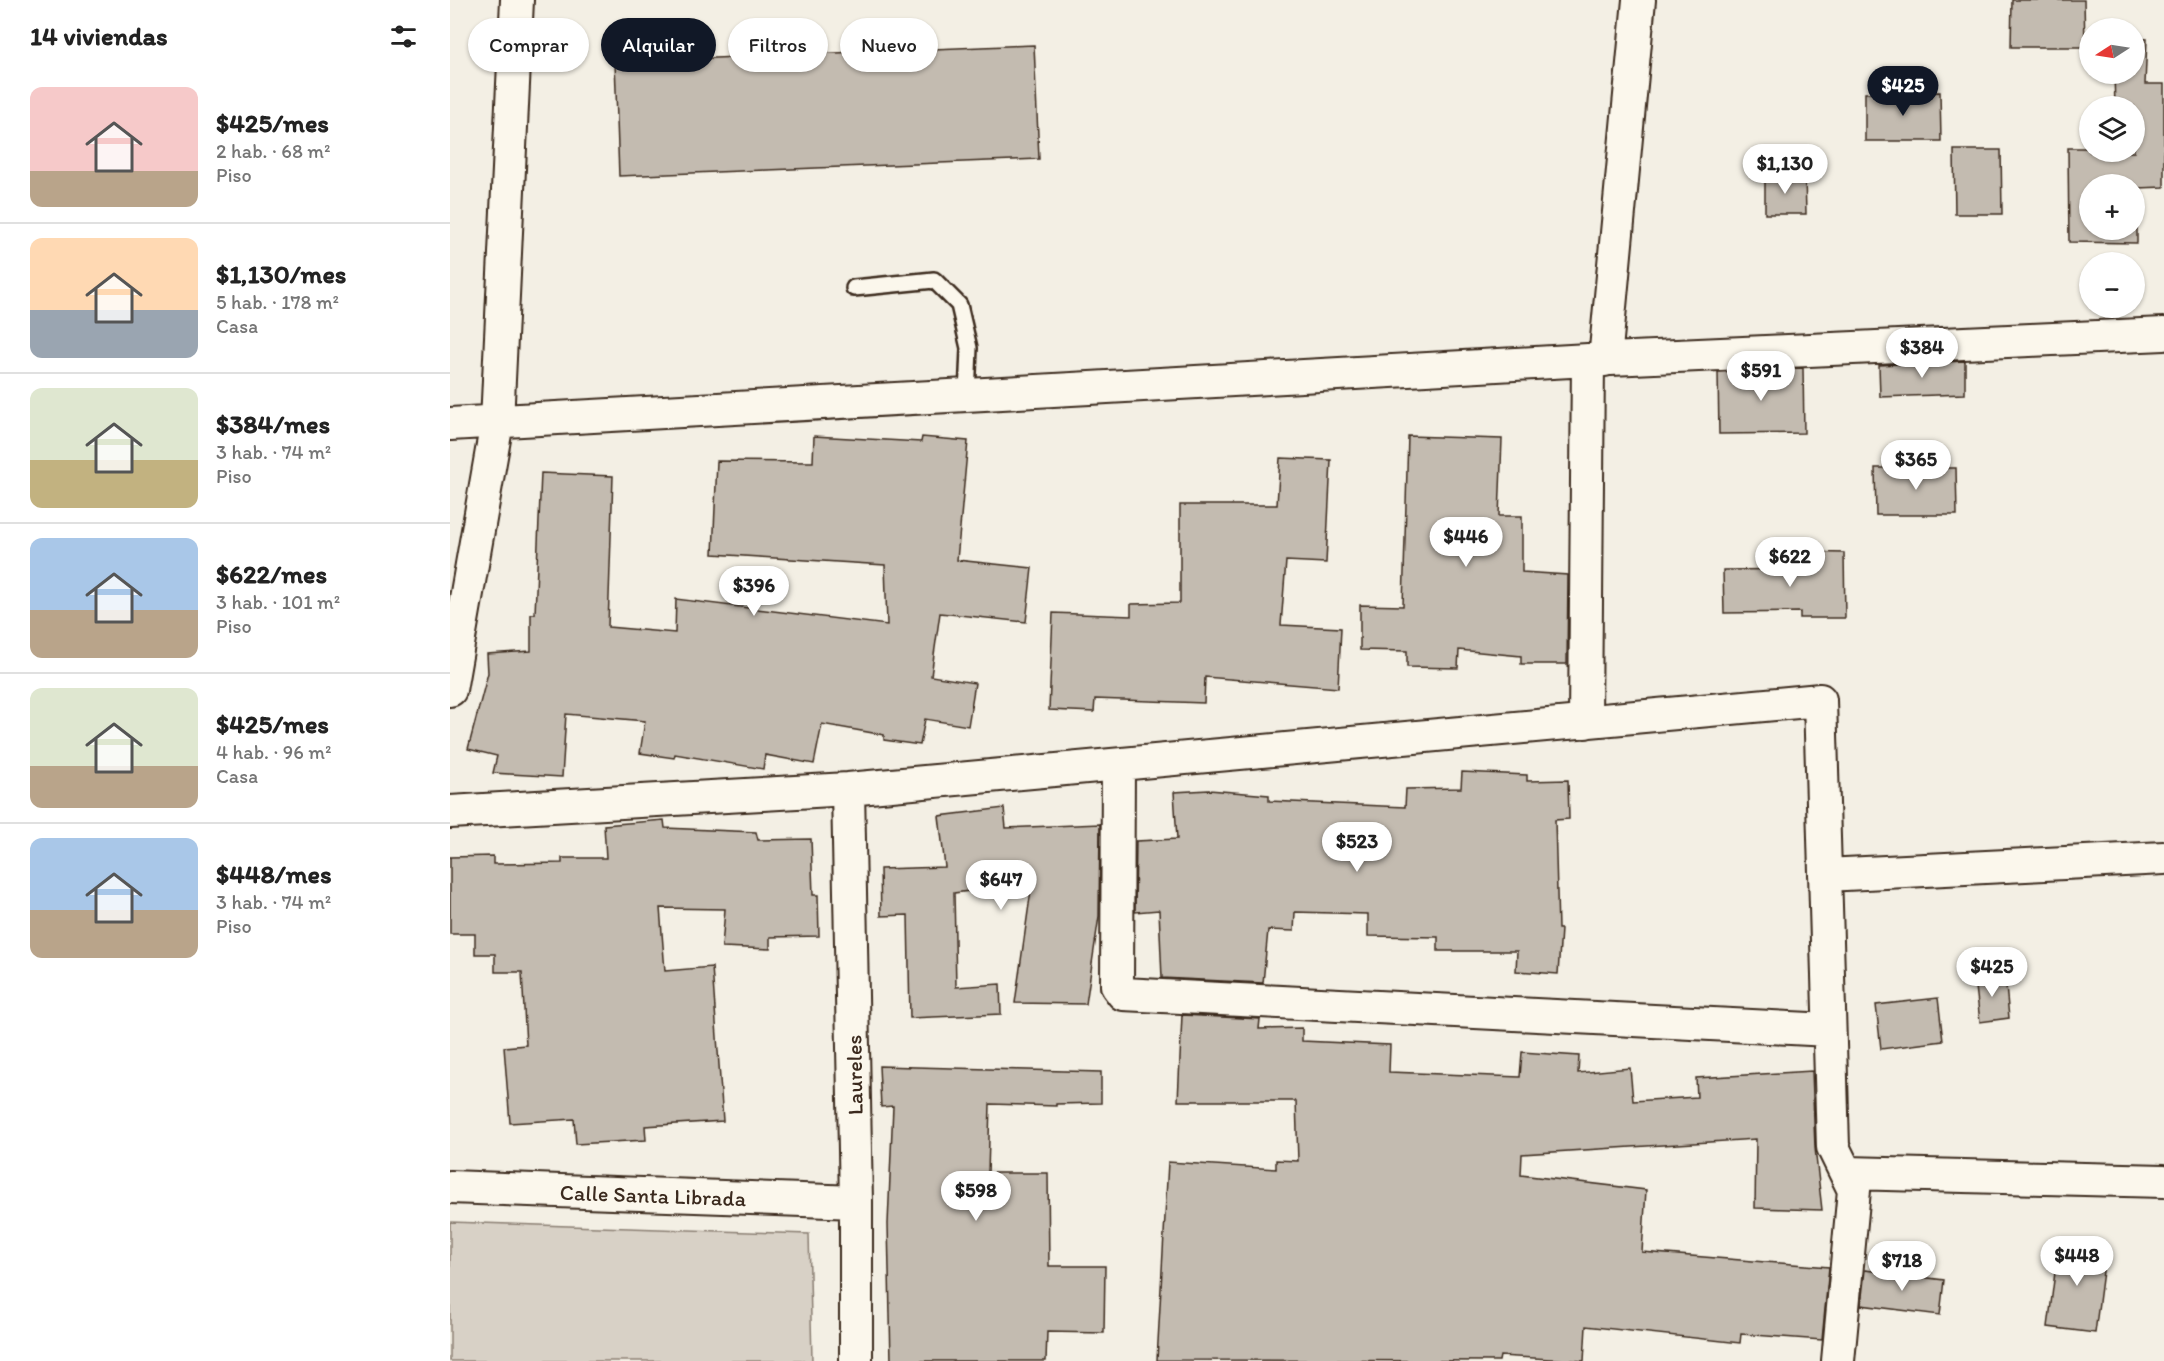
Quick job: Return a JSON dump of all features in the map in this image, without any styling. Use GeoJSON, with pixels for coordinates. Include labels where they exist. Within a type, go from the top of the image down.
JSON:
{"type":"FeatureCollection","features":[{"type":"Feature","properties":{"kind":"street"},"geometry":{"type":"LineString","coordinates":[[450,690],[497,422],[517,0]]}},
{"type":"Feature","properties":{"kind":"street"},"geometry":{"type":"LineString","coordinates":[[1585,722],[1596,360],[1639,0]]}},
{"type":"Feature","properties":{"kind":"street"},"geometry":{"type":"LineString","coordinates":[[450,424],[1596,360],[2164,334]]}},
{"type":"Feature","properties":{"kind":"street"},"geometry":{"type":"LineString","coordinates":[[450,812],[848,789],[1820,700],[1833,1147],[1848,1173],[1854,1190],[1838,1361]]}},
{"type":"Feature","properties":{"kind":"street"},"geometry":{"type":"LineString","coordinates":[[1118,765],[1117,986],[1123,994],[1829,1030]]}},
{"type":"Feature","properties":{"kind":"street","name":"Laureles"},"geometry":{"type":"LineString","coordinates":[[848,789],[856,1202],[856,1361]]}},
{"type":"Feature","properties":{"kind":"street"},"geometry":{"type":"LineString","coordinates":[[1824,874],[2164,858]]}},
{"type":"Feature","properties":{"kind":"street"},"geometry":{"type":"LineString","coordinates":[[1848,1173],[2164,1181]]}},
{"type":"Feature","properties":{"kind":"street","name":"Calle Santa Librada"},"geometry":{"type":"LineString","coordinates":[[450,1187],[856,1202]]}},
{"type":"Feature","properties":{"kind":"lane"},"geometry":{"type":"LineString","coordinates":[[854,288],[934,280],[959,305],[969,348],[967,396]]}},
{"type":"Feature","properties":{"kind":"shaded area"},"geometry":{"type":"Polygon","coordinates":[[[450,1222],[809,1234],[812,1361],[450,1361],[450,1222]]]}},
{"type":"Feature","properties":{"kind":"building"},"geometry":{"type":"Polygon","coordinates":[[[2012,0],[2084,0],[2084,18],[2079,18],[2079,47],[2011,47],[2012,0]]]}},
{"type":"Feature","properties":{"kind":"building"},"geometry":{"type":"Polygon","coordinates":[[[2145,39],[2147,39],[2145,84],[2145,39]]]}},
{"type":"Feature","properties":{"kind":"building"},"geometry":{"type":"Polygon","coordinates":[[[1034,45],[1039,159],[619,176],[615,72],[716,72],[716,58],[728,57],[728,72],[828,72],[828,53],[840,53],[840,72],[938,72],[938,49],[1034,45]]]}},
{"type":"Feature","properties":{"kind":"building"},"geometry":{"type":"Polygon","coordinates":[[[2114,84],[2164,84],[2164,187],[2145,188],[2145,174],[2079,174],[2079,240],[2137,240],[2137,243],[2069,242],[2068,148],[2079,148],[2079,162],[2145,162],[2145,96],[2115,96],[2114,84]]]}},
{"type":"Feature","properties":{"kind":"building"},"geometry":{"type":"Polygon","coordinates":[[[1940,92],[1941,141],[1865,141],[1865,93],[1940,92]]]}},
{"type":"Feature","properties":{"kind":"building"},"geometry":{"type":"Polygon","coordinates":[[[1954,150],[2001,150],[2002,214],[1955,214],[1954,150]]]}},
{"type":"Feature","properties":{"kind":"building"},"geometry":{"type":"Polygon","coordinates":[[[1765,176],[1805,176],[1806,214],[1765,214],[1765,176]]]}},
{"type":"Feature","properties":{"kind":"building"},"geometry":{"type":"Polygon","coordinates":[[[1965,361],[1965,394],[1880,397],[1879,365],[1965,361]]]}},
{"type":"Feature","properties":{"kind":"building"},"geometry":{"type":"Polygon","coordinates":[[[1803,368],[1804,433],[1719,434],[1718,372],[1803,368]]]}},
{"type":"Feature","properties":{"kind":"building"},"geometry":{"type":"Polygon","coordinates":[[[814,436],[921,442],[922,437],[968,441],[957,560],[1032,568],[1026,622],[940,613],[931,676],[975,683],[968,726],[925,719],[920,745],[884,740],[884,735],[822,724],[814,764],[765,755],[763,769],[675,754],[674,758],[640,753],[645,721],[566,714],[562,777],[493,773],[497,756],[468,749],[488,673],[487,654],[531,651],[531,614],[535,614],[541,473],[613,476],[608,627],[675,633],[676,599],[887,625],[885,565],[713,554],[717,461],[813,462],[814,436]]]}},
{"type":"Feature","properties":{"kind":"building"},"geometry":{"type":"Polygon","coordinates":[[[1408,436],[1502,439],[1499,516],[1522,516],[1522,572],[1568,575],[1567,664],[1521,664],[1521,656],[1459,650],[1458,668],[1407,667],[1407,651],[1360,650],[1360,605],[1403,606],[1408,436]]]}},
{"type":"Feature","properties":{"kind":"building"},"geometry":{"type":"Polygon","coordinates":[[[1280,458],[1331,460],[1326,563],[1286,561],[1281,625],[1341,628],[1338,688],[1205,677],[1204,703],[1095,699],[1094,712],[1049,710],[1053,613],[1131,616],[1131,604],[1180,603],[1180,505],[1277,505],[1280,458]]]}},
{"type":"Feature","properties":{"kind":"building"},"geometry":{"type":"Polygon","coordinates":[[[1875,468],[1956,468],[1957,515],[1876,515],[1875,468]]]}},
{"type":"Feature","properties":{"kind":"building"},"geometry":{"type":"Polygon","coordinates":[[[1800,552],[1844,553],[1845,618],[1800,618],[1800,612],[1724,613],[1723,570],[1800,569],[1800,552]]]}},
{"type":"Feature","properties":{"kind":"building"},"geometry":{"type":"Polygon","coordinates":[[[1462,772],[1527,775],[1527,781],[1568,780],[1569,819],[1555,820],[1558,929],[1561,929],[1558,974],[1516,971],[1517,951],[1438,951],[1438,937],[1368,936],[1368,914],[1295,912],[1294,931],[1268,930],[1263,983],[1162,978],[1159,910],[1135,912],[1136,841],[1177,839],[1174,792],[1209,790],[1269,795],[1269,801],[1405,807],[1406,789],[1461,788],[1462,772]]]}},
{"type":"Feature","properties":{"kind":"building"},"geometry":{"type":"Polygon","coordinates":[[[1004,808],[1006,828],[1100,824],[1099,916],[1086,1004],[1015,1003],[1032,883],[954,893],[956,987],[1000,984],[1001,1014],[910,1018],[908,915],[881,916],[880,869],[945,867],[939,816],[1004,808]]]}},
{"type":"Feature","properties":{"kind":"building"},"geometry":{"type":"Polygon","coordinates":[[[664,820],[665,828],[756,832],[758,840],[811,839],[813,895],[818,895],[819,936],[770,937],[770,949],[722,947],[725,909],[660,908],[665,971],[712,967],[723,1121],[645,1126],[646,1140],[576,1144],[574,1119],[510,1123],[504,1047],[526,1045],[522,972],[495,972],[495,954],[475,954],[475,934],[450,934],[450,857],[493,856],[493,864],[562,863],[562,858],[606,858],[604,825],[664,820]]]}},
{"type":"Feature","properties":{"kind":"building"},"geometry":{"type":"Polygon","coordinates":[[[2005,975],[2009,1018],[1980,1022],[1975,978],[2005,975]]]}},
{"type":"Feature","properties":{"kind":"building"},"geometry":{"type":"Polygon","coordinates":[[[1938,998],[1943,1041],[1881,1049],[1876,1005],[1938,998]]]}},
{"type":"Feature","properties":{"kind":"building"},"geometry":{"type":"Polygon","coordinates":[[[1182,1015],[1260,1019],[1259,1029],[1302,1028],[1302,1041],[1390,1045],[1389,1072],[1520,1077],[1522,1052],[1579,1056],[1578,1073],[1630,1068],[1633,1101],[1697,1097],[1696,1078],[1812,1071],[1815,1148],[1822,1210],[1755,1208],[1756,1139],[1522,1154],[1521,1175],[1646,1190],[1642,1252],[1829,1267],[1822,1340],[1741,1334],[1740,1343],[1586,1326],[1584,1361],[1500,1356],[1499,1361],[1157,1360],[1168,1162],[1276,1169],[1276,1160],[1298,1161],[1296,1101],[1178,1101],[1182,1015]]]}},
{"type":"Feature","properties":{"kind":"building"},"geometry":{"type":"Polygon","coordinates":[[[879,1066],[1101,1072],[1101,1103],[1056,1104],[1056,1106],[990,1104],[988,1173],[1048,1173],[1049,1266],[1105,1266],[1104,1333],[1047,1332],[1046,1361],[891,1361],[888,1224],[893,1106],[881,1107],[879,1066]]]}},
{"type":"Feature","properties":{"kind":"building"},"geometry":{"type":"Polygon","coordinates":[[[2059,1241],[2106,1248],[2095,1333],[2048,1327],[2059,1241]]]}},
{"type":"Feature","properties":{"kind":"building"},"geometry":{"type":"Polygon","coordinates":[[[1865,1270],[1944,1280],[1940,1315],[1861,1305],[1865,1270]]]}}]}
